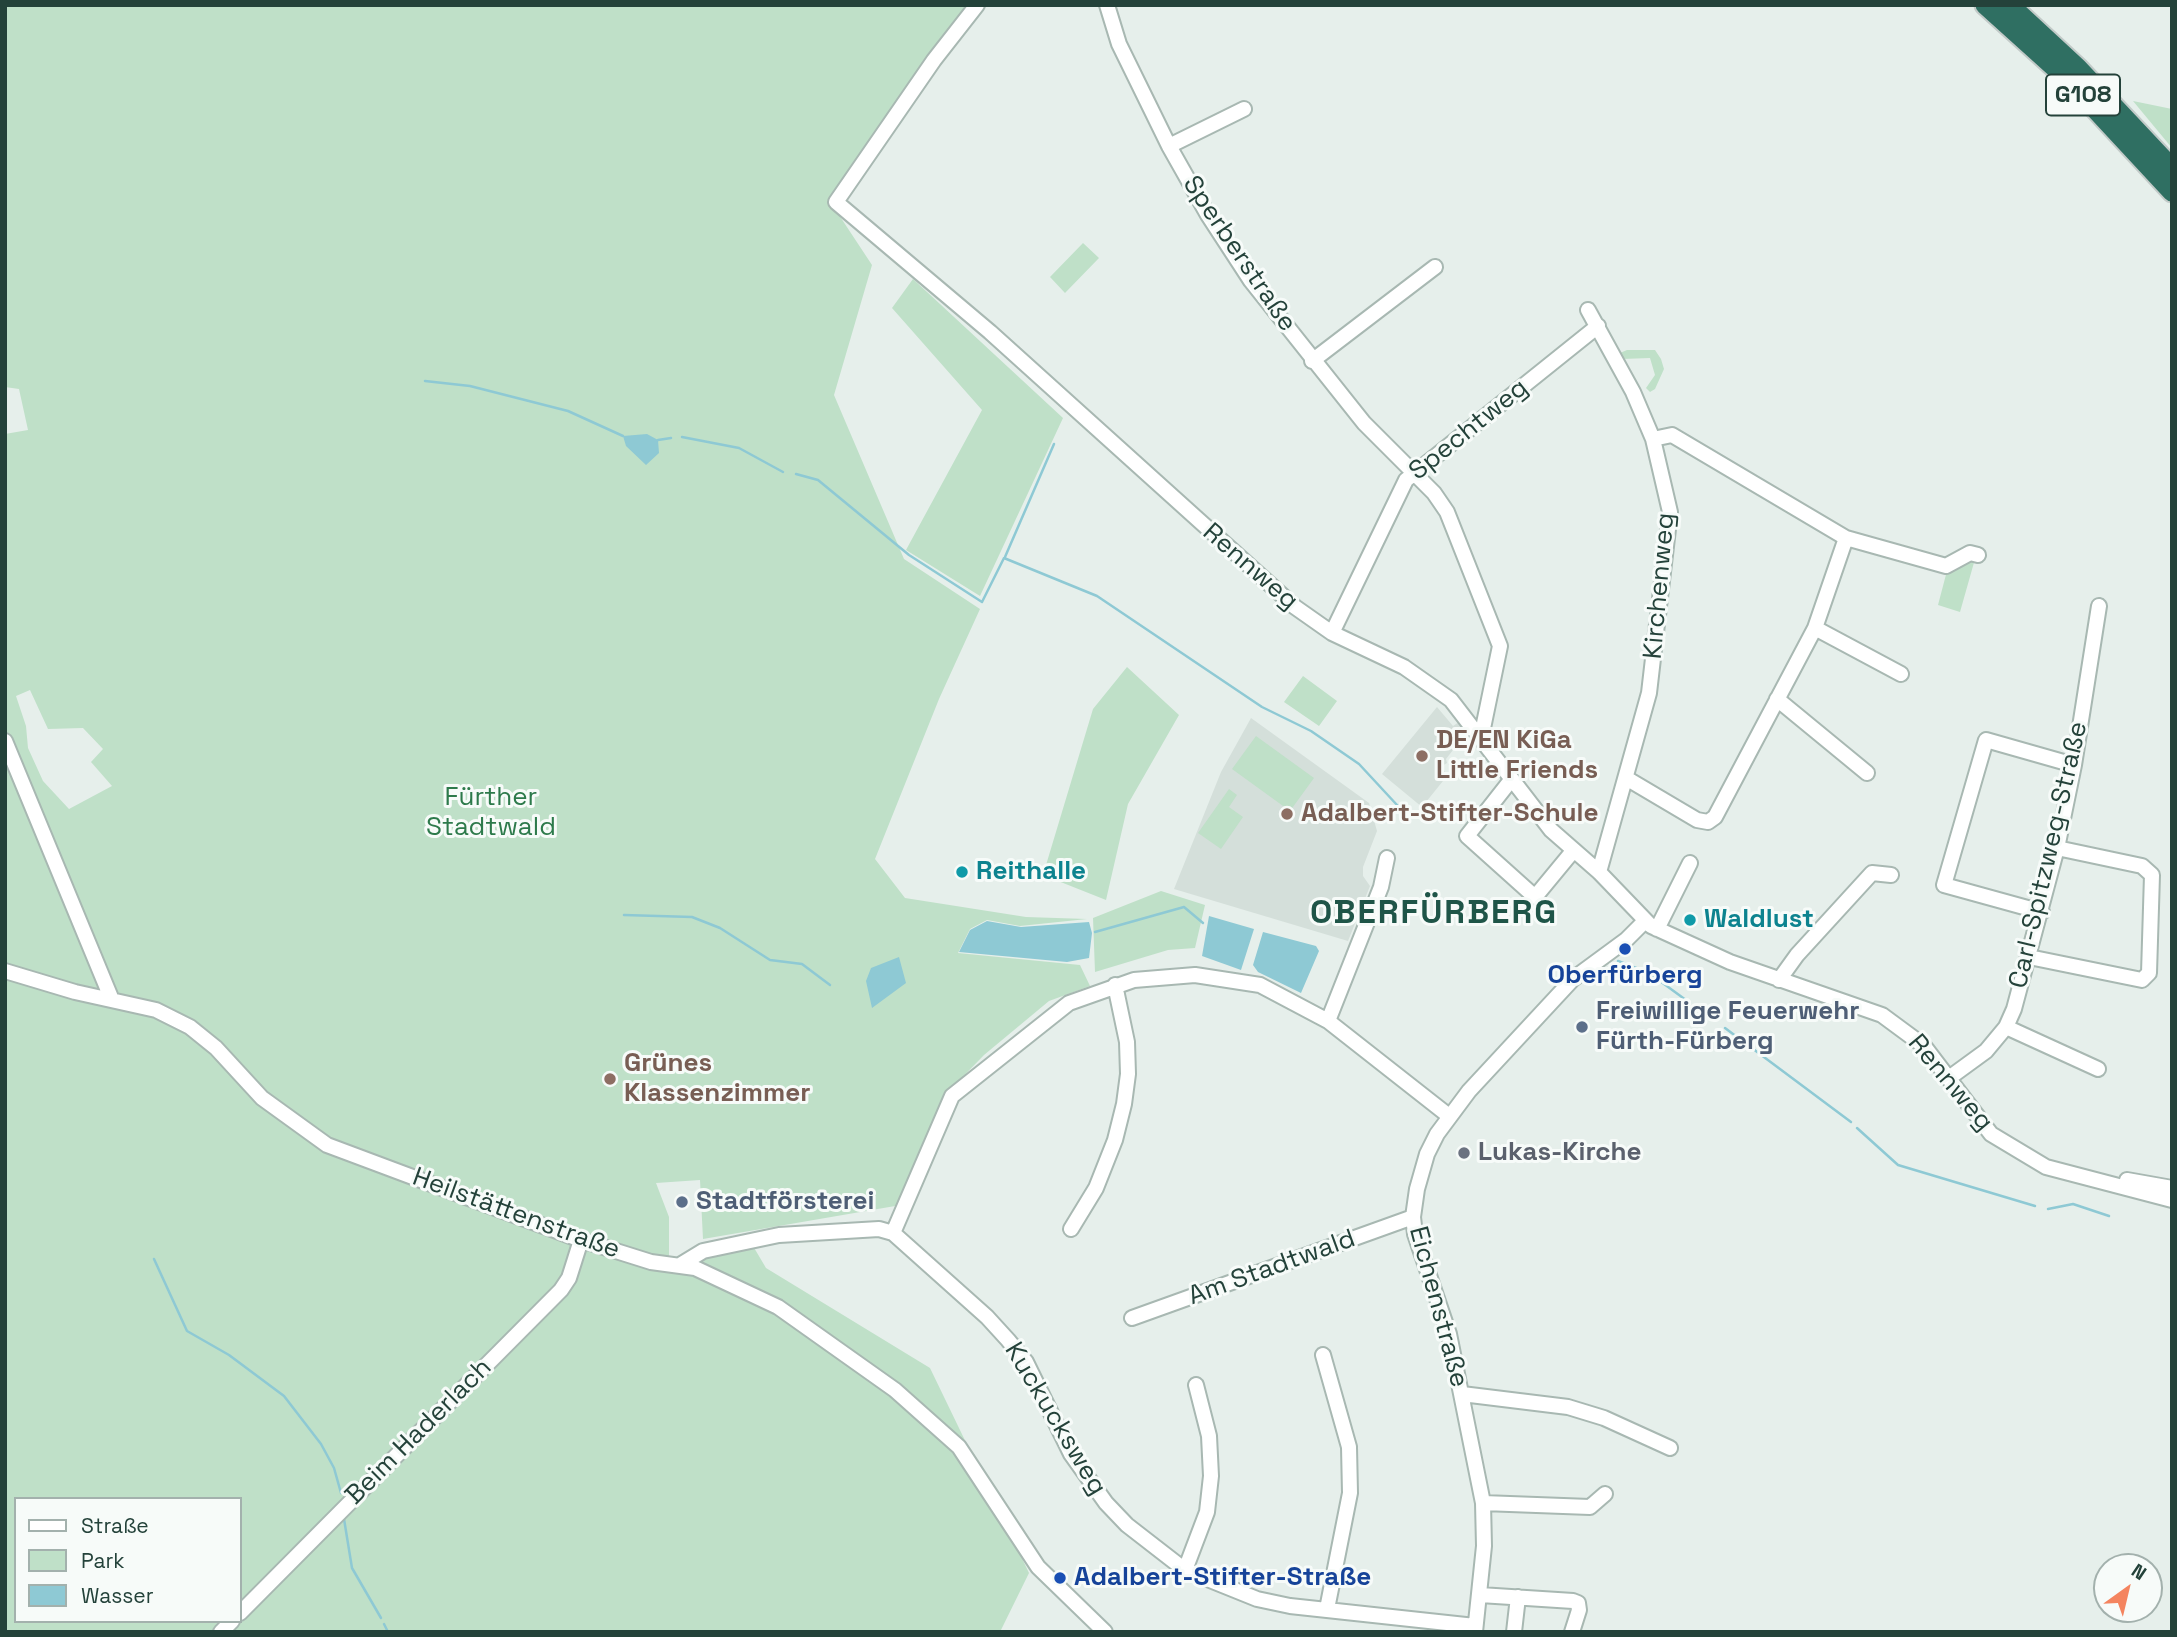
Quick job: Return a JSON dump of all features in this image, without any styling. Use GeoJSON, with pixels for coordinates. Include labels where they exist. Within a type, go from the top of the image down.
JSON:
{"type":"FeatureCollection","features":[{"type":"Feature","properties":{"kind":"highway","name":"G108"},"geometry":{"type":"LineString","coordinates":[[1986,5],[2067,79],[2172,192]]}},
{"type":"Feature","properties":{"kind":"highway","name":"G108"},"geometry":{"type":"LineString","coordinates":[[2010,5],[2095,84],[2172,168]]}},
{"type":"Feature","properties":{"kind":"street","name":"Rennweg"},"geometry":{"type":"LineString","coordinates":[[977,5],[918,81],[836,202],[990,332],[1295,607],[1332,633],[1404,667],[1431,683],[1451,700],[1551,830],[1599,872],[1651,925],[1780,979],[1882,1015],[1923,1046],[1991,1134],[2046,1167],[2172,1200]]}},
{"type":"Feature","properties":{"kind":"street","name":"Sperberstraße"},"geometry":{"type":"LineString","coordinates":[[1107,5],[1119,44],[1169,146],[1208,215],[1251,281],[1364,423],[1414,473],[1447,512],[1500,646],[1481,738]]}},
{"type":"Feature","properties":{"kind":"street","name":"Sperberstraße"},"geometry":{"type":"LineString","coordinates":[[1169,146],[1244,109]]}},
{"type":"Feature","properties":{"kind":"street","name":"Sperberstraße"},"geometry":{"type":"LineString","coordinates":[[1312,361],[1435,267]]}},
{"type":"Feature","properties":{"kind":"street","name":"Kirchenweg"},"geometry":{"type":"LineString","coordinates":[[1588,310],[1633,392],[1653,439],[1671,512],[1670,538],[1649,693],[1599,872]]}},
{"type":"Feature","properties":{"kind":"street","name":"Spechtweg"},"geometry":{"type":"LineString","coordinates":[[1332,633],[1401,489],[1414,473],[1598,326]]}},
{"type":"Feature","properties":{"kind":"street"},"geometry":{"type":"LineString","coordinates":[[1653,439],[1671,435],[1846,538],[1946,566],[1970,553],[1978,555]]}},
{"type":"Feature","properties":{"kind":"street"},"geometry":{"type":"LineString","coordinates":[[1626,778],[1697,820],[1708,822],[1719,811],[1815,628],[1846,538]]}},
{"type":"Feature","properties":{"kind":"street","name":"Carl-Spitzweg-Straße"},"geometry":{"type":"LineString","coordinates":[[1949,1078],[1986,1051],[2006,1027],[2029,957],[2057,848],[2074,765],[2099,606]]}},
{"type":"Feature","properties":{"kind":"street"},"geometry":{"type":"LineString","coordinates":[[1815,628],[1901,674]]}},
{"type":"Feature","properties":{"kind":"street"},"geometry":{"type":"LineString","coordinates":[[1777,699],[1867,773]]}},
{"type":"Feature","properties":{"kind":"street"},"geometry":{"type":"LineString","coordinates":[[2042,912],[1944,885],[1986,740],[2074,765]]}},
{"type":"Feature","properties":{"kind":"street"},"geometry":{"type":"LineString","coordinates":[[5,741],[112,1000]]}},
{"type":"Feature","properties":{"kind":"street"},"geometry":{"type":"LineString","coordinates":[[1511,780],[1467,836],[1535,897],[1573,851]]}},
{"type":"Feature","properties":{"kind":"street"},"geometry":{"type":"LineString","coordinates":[[2029,957],[2141,980],[2149,973],[2152,875],[2142,866],[2057,848]]}},
{"type":"Feature","properties":{"kind":"street"},"geometry":{"type":"LineString","coordinates":[[1328,1021],[1381,887],[1387,858]]}},
{"type":"Feature","properties":{"kind":"street"},"geometry":{"type":"LineString","coordinates":[[1651,925],[1689,863]]}},
{"type":"Feature","properties":{"kind":"street"},"geometry":{"type":"LineString","coordinates":[[1780,979],[1797,955],[1872,873],[1891,875]]}},
{"type":"Feature","properties":{"kind":"street","name":"Eichenstraße"},"geometry":{"type":"LineString","coordinates":[[1475,1629],[1480,1595],[1483,1503],[1449,1334],[1419,1252],[1413,1217],[1417,1189],[1427,1154],[1449,1116],[1573,979],[1651,925]]}},
{"type":"Feature","properties":{"kind":"street","name":"Heilstättenstraße"},"geometry":{"type":"LineString","coordinates":[[5,971],[156,1010],[190,1027],[216,1048],[262,1098],[327,1145],[581,1240],[651,1262],[680,1265],[722,1279],[778,1307],[895,1390],[959,1447],[1038,1567],[1104,1631]]}},
{"type":"Feature","properties":{"kind":"street"},"geometry":{"type":"LineString","coordinates":[[680,1265],[703,1251],[779,1235],[879,1229],[894,1233],[952,1096],[1069,1003],[1115,985],[1164,975],[1238,979],[1279,994],[1328,1021],[1449,1116]]}},
{"type":"Feature","properties":{"kind":"street"},"geometry":{"type":"LineString","coordinates":[[1071,1229],[1096,1188],[1124,1104],[1128,1074],[1126,1042],[1115,985]]}},
{"type":"Feature","properties":{"kind":"street"},"geometry":{"type":"LineString","coordinates":[[2006,1027],[2098,1069]]}},
{"type":"Feature","properties":{"kind":"street","name":"Rennweg"},"geometry":{"type":"LineString","coordinates":[[2080,1177],[2172,1188]]}},
{"type":"Feature","properties":{"kind":"street","name":"Am Stadtwald"},"geometry":{"type":"LineString","coordinates":[[1132,1318],[1413,1217]]}},
{"type":"Feature","properties":{"kind":"street","name":"Kuckucksweg"},"geometry":{"type":"LineString","coordinates":[[894,1233],[1008,1340],[1026,1362],[1071,1454],[1090,1483],[1128,1525],[1185,1570],[1256,1600],[1475,1629]]}},
{"type":"Feature","properties":{"kind":"street","name":"Beim Haderlach"},"geometry":{"type":"LineString","coordinates":[[242,1611],[561,1290],[569,1278],[581,1240]]}},
{"type":"Feature","properties":{"kind":"street"},"geometry":{"type":"LineString","coordinates":[[1323,1355],[1349,1447],[1350,1493],[1327,1609]]}},
{"type":"Feature","properties":{"kind":"street"},"geometry":{"type":"LineString","coordinates":[[1185,1570],[1207,1512],[1211,1476],[1209,1436],[1196,1385]]}},
{"type":"Feature","properties":{"kind":"street"},"geometry":{"type":"LineString","coordinates":[[1462,1394],[1568,1408],[1604,1418],[1670,1448]]}},
{"type":"Feature","properties":{"kind":"street"},"geometry":{"type":"LineString","coordinates":[[1483,1503],[1590,1507],[1605,1494]]}},
{"type":"Feature","properties":{"kind":"street"},"geometry":{"type":"LineString","coordinates":[[1480,1595],[1578,1603],[1579,1611],[1572,1632]]}},
{"type":"Feature","properties":{"kind":"street"},"geometry":{"type":"LineString","coordinates":[[1514,1632],[1518,1597]]}},
{"type":"Feature","properties":{"kind":"shaded area","name":"DE/EN KiGa Little Friends"},"geometry":{"type":"Polygon","coordinates":[[[1437,707],[1453,726],[1459,722],[1467,732],[1446,759],[1447,763],[1442,766],[1447,776],[1422,807],[1382,774],[1437,707]]]}},
{"type":"Feature","properties":{"kind":"shaded area","name":"Adalbert-Stifter-Schule"},"geometry":{"type":"Polygon","coordinates":[[[1251,718],[1369,803],[1377,831],[1363,867],[1363,876],[1370,886],[1348,941],[1174,889],[1221,772],[1251,718]]]}},
{"type":"Feature","properties":{"kind":"green space","name":"Fürther Stadtwald"},"geometry":{"type":"Polygon","coordinates":[[[5,5],[973,5],[930,56],[868,142],[839,215],[872,265],[834,395],[904,559],[980,609],[939,699],[875,859],[905,898],[1026,917],[1087,919],[1020,926],[987,920],[970,929],[958,953],[1080,965],[1090,986],[1049,1001],[984,1055],[947,1093],[901,1205],[703,1239],[700,1180],[656,1183],[669,1217],[669,1258],[753,1246],[766,1268],[930,1368],[1029,1573],[1000,1632],[5,1632],[5,434],[28,430],[19,389],[5,387],[5,5]],[[30,690],[16,696],[26,726],[28,748],[43,781],[69,809],[112,786],[91,762],[103,749],[83,728],[48,729],[30,690]]]}},
{"type":"Feature","properties":{"kind":"green space"},"geometry":{"type":"Polygon","coordinates":[[[2133,101],[2172,109],[2172,148],[2133,101]]]}},
{"type":"Feature","properties":{"kind":"green space"},"geometry":{"type":"Polygon","coordinates":[[[1083,243],[1099,258],[1065,293],[1050,277],[1083,243]]]}},
{"type":"Feature","properties":{"kind":"green space"},"geometry":{"type":"Polygon","coordinates":[[[913,279],[1063,418],[980,596],[906,550],[982,410],[892,308],[913,279]]]}},
{"type":"Feature","properties":{"kind":"green space"},"geometry":{"type":"Polygon","coordinates":[[[1627,350],[1655,350],[1664,369],[1655,389],[1650,392],[1646,388],[1655,375],[1650,358],[1622,359],[1620,353],[1627,350]]]}},
{"type":"Feature","properties":{"kind":"green space"},"geometry":{"type":"Polygon","coordinates":[[[1975,559],[1960,612],[1938,605],[1948,567],[1975,559]]]}},
{"type":"Feature","properties":{"kind":"green space"},"geometry":{"type":"Polygon","coordinates":[[[1127,667],[1179,715],[1128,804],[1106,900],[1043,875],[1093,709],[1127,667]]]}},
{"type":"Feature","properties":{"kind":"green space"},"geometry":{"type":"Polygon","coordinates":[[[1303,676],[1337,701],[1319,726],[1284,702],[1303,676]]]}},
{"type":"Feature","properties":{"kind":"green space"},"geometry":{"type":"Polygon","coordinates":[[[1256,736],[1314,778],[1290,811],[1232,769],[1256,736]]]}},
{"type":"Feature","properties":{"kind":"green space"},"geometry":{"type":"Polygon","coordinates":[[[1229,789],[1237,795],[1229,807],[1243,817],[1221,849],[1198,833],[1229,789]]]}},
{"type":"Feature","properties":{"kind":"green space"},"geometry":{"type":"Polygon","coordinates":[[[1161,891],[1205,905],[1195,948],[1168,950],[1095,972],[1093,918],[1161,891]]]}},
{"type":"Feature","properties":{"kind":"water"},"geometry":{"type":"Polygon","coordinates":[[[647,434],[658,440],[659,453],[646,465],[626,446],[623,436],[647,434]]]}},
{"type":"Feature","properties":{"kind":"water"},"geometry":{"type":"Polygon","coordinates":[[[1209,916],[1254,929],[1241,970],[1202,956],[1209,916]]]}},
{"type":"Feature","properties":{"kind":"water"},"geometry":{"type":"Polygon","coordinates":[[[987,921],[1021,927],[1089,922],[1092,933],[1089,958],[1067,962],[959,952],[970,930],[987,921]]]}},
{"type":"Feature","properties":{"kind":"water"},"geometry":{"type":"Polygon","coordinates":[[[1263,932],[1316,946],[1319,951],[1301,993],[1258,972],[1253,965],[1263,932]]]}},
{"type":"Feature","properties":{"kind":"water"},"geometry":{"type":"Polygon","coordinates":[[[899,957],[906,983],[872,1008],[866,981],[871,968],[899,957]]]}},
{"type":"Feature","properties":{"kind":"waterway"},"geometry":{"type":"LineString","coordinates":[[425,381],[470,386],[568,411],[623,436]]}},
{"type":"Feature","properties":{"kind":"waterway"},"geometry":{"type":"LineString","coordinates":[[682,437],[739,448],[783,472]]}},
{"type":"Feature","properties":{"kind":"waterway"},"geometry":{"type":"LineString","coordinates":[[658,440],[671,438]]}},
{"type":"Feature","properties":{"kind":"waterway"},"geometry":{"type":"LineString","coordinates":[[1005,557],[1054,444]]}},
{"type":"Feature","properties":{"kind":"waterway"},"geometry":{"type":"LineString","coordinates":[[796,474],[818,480],[909,555],[982,602],[1004,558],[1097,596],[1262,707],[1311,731],[1359,764],[1410,819]]}},
{"type":"Feature","properties":{"kind":"waterway"},"geometry":{"type":"LineString","coordinates":[[1095,932],[1184,907],[1203,923]]}},
{"type":"Feature","properties":{"kind":"waterway"},"geometry":{"type":"LineString","coordinates":[[624,915],[692,917],[720,928],[770,960],[802,964],[830,985]]}},
{"type":"Feature","properties":{"kind":"waterway"},"geometry":{"type":"LineString","coordinates":[[1618,961],[1649,973],[1690,1003]]}},
{"type":"Feature","properties":{"kind":"waterway"},"geometry":{"type":"LineString","coordinates":[[1725,1028],[1851,1122]]}},
{"type":"Feature","properties":{"kind":"waterway"},"geometry":{"type":"LineString","coordinates":[[1857,1128],[1898,1165],[2035,1206]]}},
{"type":"Feature","properties":{"kind":"waterway"},"geometry":{"type":"LineString","coordinates":[[2048,1209],[2073,1204],[2109,1216]]}},
{"type":"Feature","properties":{"kind":"waterway"},"geometry":{"type":"LineString","coordinates":[[154,1259],[187,1331],[229,1355],[284,1396],[321,1444],[334,1468],[341,1493]]}},
{"type":"Feature","properties":{"kind":"waterway"},"geometry":{"type":"LineString","coordinates":[[344,1519],[352,1568],[381,1618]]}},
{"type":"Feature","properties":{"kind":"waterway"},"geometry":{"type":"LineString","coordinates":[[384,1624],[388,1632]]}},
{"type":"Feature","properties":{"kind":"place","name":"DE/EN KiGa Little Friends"},"geometry":{"type":"Point","coordinates":[1422,756]}},
{"type":"Feature","properties":{"kind":"place","name":"Adalbert-Stifter-Schule"},"geometry":{"type":"Point","coordinates":[1287,814]}},
{"type":"Feature","properties":{"kind":"place","name":"Reithalle"},"geometry":{"type":"Point","coordinates":[962,872]}},
{"type":"Feature","properties":{"kind":"place","name":"Waldlust"},"geometry":{"type":"Point","coordinates":[1690,920]}},
{"type":"Feature","properties":{"kind":"place","name":"Oberfürberg"},"geometry":{"type":"Point","coordinates":[1625,949]}},
{"type":"Feature","properties":{"kind":"place","name":"Freiwillige Feuerwehr Fürth-Fürberg"},"geometry":{"type":"Point","coordinates":[1582,1027]}},
{"type":"Feature","properties":{"kind":"place","name":"Grünes Klassenzimmer"},"geometry":{"type":"Point","coordinates":[610,1079]}},
{"type":"Feature","properties":{"kind":"place","name":"Lukas-Kirche"},"geometry":{"type":"Point","coordinates":[1464,1153]}},
{"type":"Feature","properties":{"kind":"place","name":"Stadtförsterei"},"geometry":{"type":"Point","coordinates":[682,1202]}},
{"type":"Feature","properties":{"kind":"place","name":"Adalbert-Stifter-Straße"},"geometry":{"type":"Point","coordinates":[1060,1578]}},
{"type":"Feature","properties":{"kind":"district","name":"OBERFÜRBERG"},"geometry":{"type":"Point","coordinates":[1434,914]}}]}
